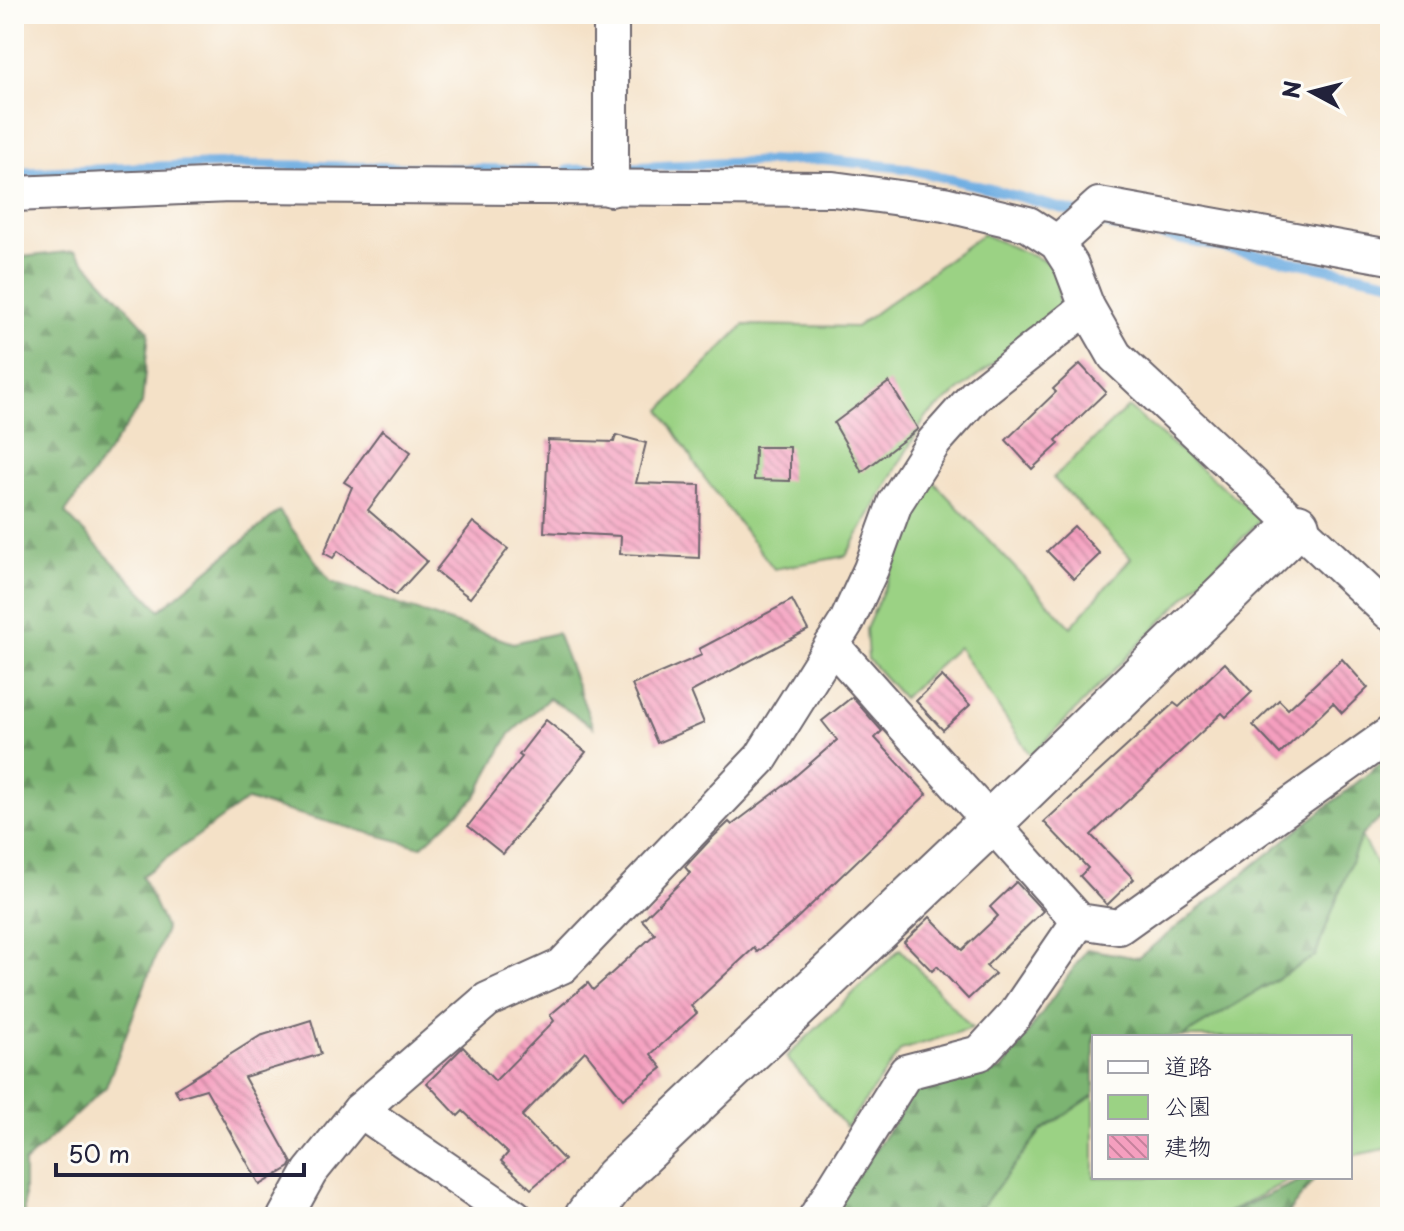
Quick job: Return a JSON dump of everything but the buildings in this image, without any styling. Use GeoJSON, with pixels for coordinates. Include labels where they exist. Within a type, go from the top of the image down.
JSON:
{"type":"FeatureCollection","features":[{"type":"Feature","properties":{"kind":"street"},"geometry":{"type":"LineString","coordinates":[[611,14],[611,189]]}},
{"type":"Feature","properties":{"kind":"street"},"geometry":{"type":"LineString","coordinates":[[14,194],[230,185],[833,189],[944,204],[1028,224],[1057,243],[1071,265],[1087,307],[1115,356],[1390,613]]}},
{"type":"Feature","properties":{"kind":"street"},"geometry":{"type":"LineString","coordinates":[[1057,243],[1099,205],[1390,257]]}},
{"type":"Feature","properties":{"kind":"street"},"geometry":{"type":"LineString","coordinates":[[285,1217],[310,1172],[360,1110],[487,1000],[562,966],[761,758],[832,645],[871,569],[895,503],[934,442],[975,396],[1087,307]]}},
{"type":"Feature","properties":{"kind":"street"},"geometry":{"type":"LineString","coordinates":[[587,1217],[616,1178],[1297,526]]}},
{"type":"Feature","properties":{"kind":"street"},"geometry":{"type":"LineString","coordinates":[[832,645],[1079,921],[1119,927],[1390,734]]}},
{"type":"Feature","properties":{"kind":"street"},"geometry":{"type":"LineString","coordinates":[[816,1217],[906,1072],[980,1053],[1014,1016],[1079,921]]}},
{"type":"Feature","properties":{"kind":"street"},"geometry":{"type":"LineString","coordinates":[[360,1110],[515,1217]]}},
{"type":"Feature","properties":{"kind":"green space"},"geometry":{"type":"Polygon","coordinates":[[[983,234],[1056,266],[1060,311],[926,417],[846,556],[774,569],[703,476],[661,410],[744,325],[856,327],[983,234]]]}},
{"type":"Feature","properties":{"kind":"green space"},"geometry":{"type":"Polygon","coordinates":[[[75,251],[149,331],[142,404],[65,513],[160,610],[279,511],[331,582],[513,643],[557,633],[593,727],[549,698],[510,734],[475,798],[421,847],[247,800],[142,876],[166,929],[106,1087],[24,1163],[24,1217],[14,1217],[14,258],[75,251]]]}},
{"type":"Feature","properties":{"kind":"green space"},"geometry":{"type":"Polygon","coordinates":[[[1128,407],[1261,519],[1031,756],[958,647],[903,698],[868,659],[866,629],[932,480],[1071,627],[1131,558],[1053,478],[1128,407]]]}},
{"type":"Feature","properties":{"kind":"green space"},"geometry":{"type":"Polygon","coordinates":[[[1390,756],[1390,809],[1361,836],[1315,956],[1185,1035],[1092,1035],[1092,1096],[1041,1131],[974,1217],[828,1217],[919,1087],[1002,1070],[1087,949],[1138,958],[1390,756]]]}},
{"type":"Feature","properties":{"kind":"green space"},"geometry":{"type":"Polygon","coordinates":[[[1361,836],[1390,890],[1390,1148],[1352,1156],[1352,1035],[1185,1035],[1315,956],[1361,836]]]}},
{"type":"Feature","properties":{"kind":"green space"},"geometry":{"type":"Polygon","coordinates":[[[900,949],[972,1028],[901,1050],[846,1127],[786,1057],[900,949]]]}},
{"type":"Feature","properties":{"kind":"green space"},"geometry":{"type":"Polygon","coordinates":[[[1092,1096],[1092,1179],[1291,1179],[1219,1217],[974,1217],[1041,1131],[1092,1096]]]}},
{"type":"Feature","properties":{"kind":"green space"},"geometry":{"type":"Polygon","coordinates":[[[1304,1179],[1314,1179],[1285,1217],[1219,1217],[1304,1179]]]}},
{"type":"Feature","properties":{"kind":"waterway"},"geometry":{"type":"LineString","coordinates":[[568,170],[821,159],[904,168],[1081,214]]}},
{"type":"Feature","properties":{"kind":"waterway"},"geometry":{"type":"LineString","coordinates":[[14,173],[217,164],[536,170]]}},
{"type":"Feature","properties":{"kind":"waterway"},"geometry":{"type":"LineString","coordinates":[[1096,220],[1113,226],[1390,281]]}}]}
